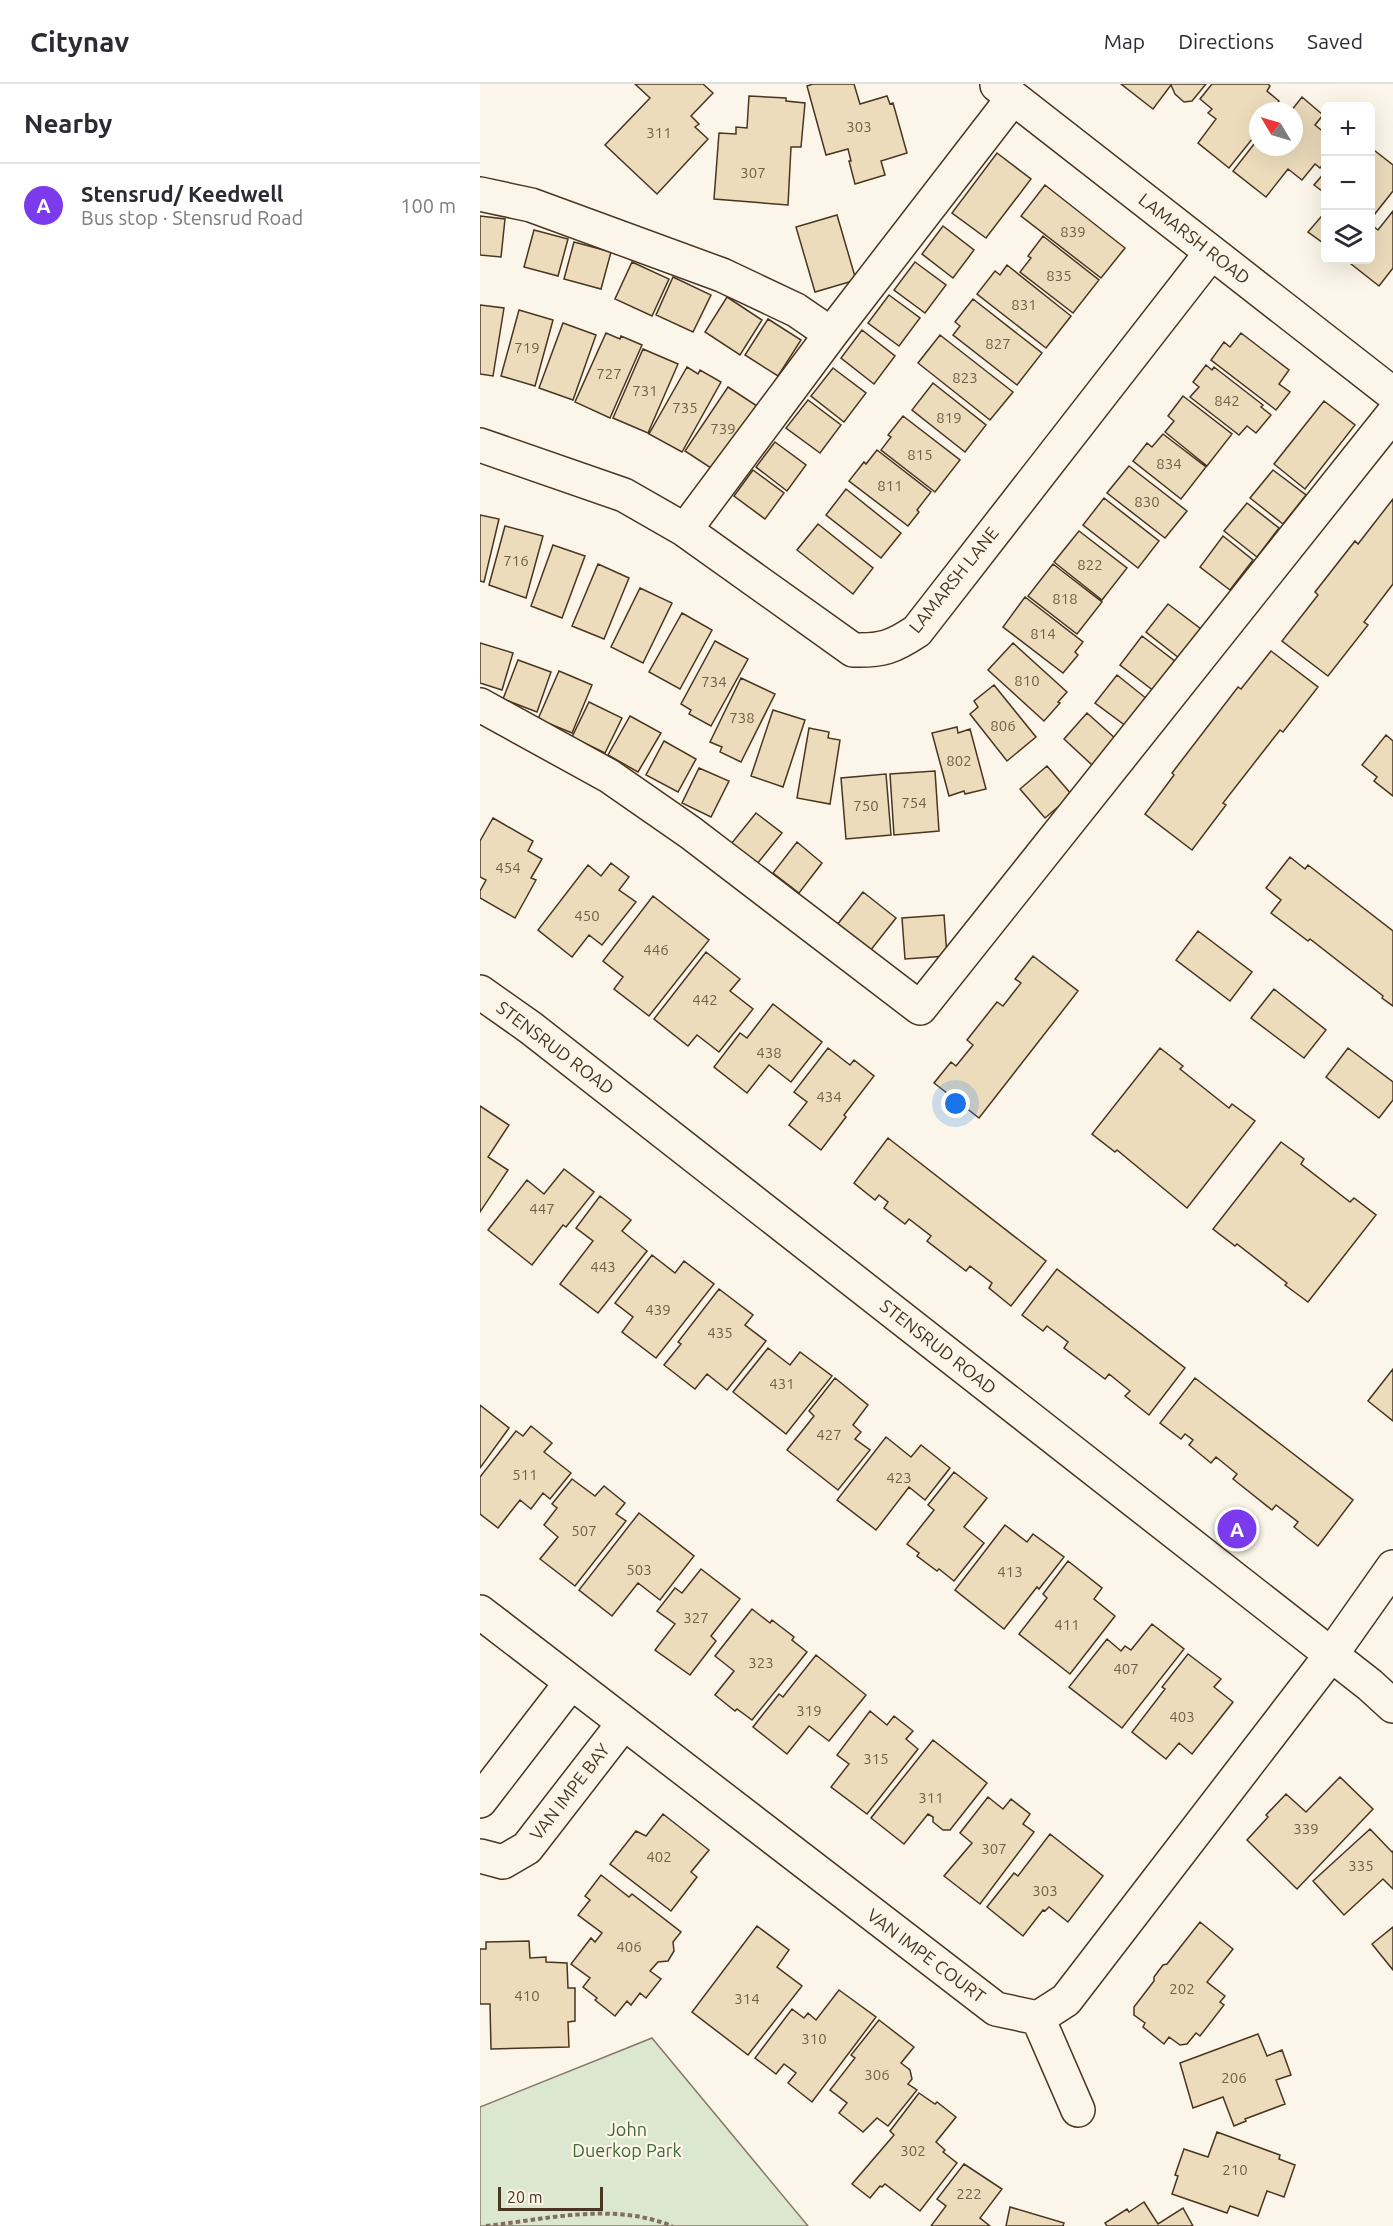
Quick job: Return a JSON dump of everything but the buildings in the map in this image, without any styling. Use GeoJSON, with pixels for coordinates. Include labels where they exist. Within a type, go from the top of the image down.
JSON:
{"type":"FeatureCollection","features":[{"type":"Feature","properties":{"kind":"street","name":"LAMARSH ROAD"},"geometry":{"type":"LineString","coordinates":[[1004,91],[1393,394]]}},
{"type":"Feature","properties":{"kind":"street"},"geometry":{"type":"LineString","coordinates":[[686,530],[831,334],[1004,91]]}},
{"type":"Feature","properties":{"kind":"street"},"geometry":{"type":"LineString","coordinates":[[480,194],[531,205],[722,274],[796,310],[831,334]]}},
{"type":"Feature","properties":{"kind":"street","name":"LAMARSH LANE"},"geometry":{"type":"LineString","coordinates":[[480,445],[624,495],[686,530],[853,650],[875,651],[895,645],[917,631],[1211,253]]}},
{"type":"Feature","properties":{"kind":"street"},"geometry":{"type":"LineString","coordinates":[[480,705],[609,776],[691,833],[920,1008],[1393,414]]}},
{"type":"Feature","properties":{"kind":"street","name":"STENSRUD ROAD"},"geometry":{"type":"LineString","coordinates":[[480,992],[540,1035],[1393,1706]]}},
{"type":"Feature","properties":{"kind":"street"},"geometry":{"type":"LineString","coordinates":[[1078,2110],[1038,2018],[1066,2000],[1331,1655],[1393,1567]]}},
{"type":"Feature","properties":{"kind":"street","name":"VAN IMPE COURT"},"geometry":{"type":"LineString","coordinates":[[480,1612],[570,1684],[996,2009],[1038,2018]]}},
{"type":"Feature","properties":{"kind":"street"},"geometry":{"type":"LineString","coordinates":[[480,1801],[570,1684]]}},
{"type":"Feature","properties":{"kind":"street","name":"VAN IMPE BAY"},"geometry":{"type":"LineString","coordinates":[[480,1856],[503,1862],[526,1848],[623,1724]]}},
{"type":"Feature","properties":{"kind":"path"},"geometry":{"type":"LineString","coordinates":[[486,2226],[572,2214],[626,2214],[657,2220],[672,2226]]}},
{"type":"Feature","properties":{"kind":"green space","name":"John Duerkop Park"},"geometry":{"type":"Polygon","coordinates":[[[652,2038],[808,2226],[480,2226],[480,2107],[652,2038]]]}},
{"type":"Feature","properties":{"kind":"place","name":"Stensrud/ Keedwell"},"geometry":{"type":"Point","coordinates":[1237,1529]}}]}
